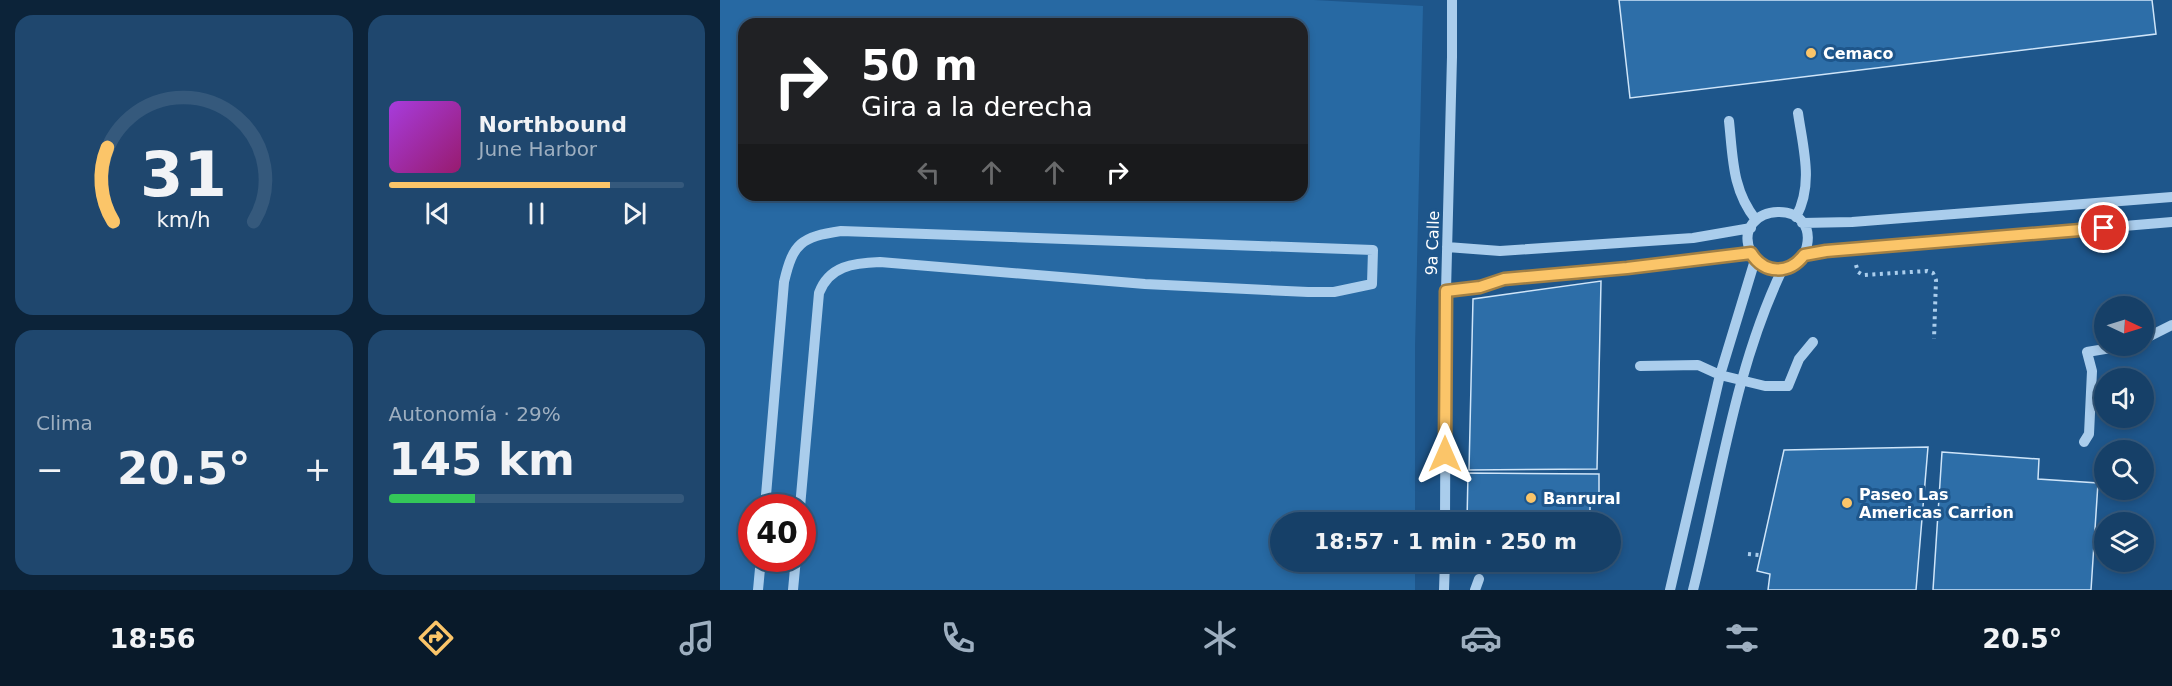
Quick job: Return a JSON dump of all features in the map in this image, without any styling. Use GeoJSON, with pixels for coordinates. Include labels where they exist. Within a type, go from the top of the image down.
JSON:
{"type":"FeatureCollection","features":[{"type":"Feature","properties":{"kind":"street","name":"9a Calle"},"geometry":{"type":"LineString","coordinates":[[1445,512],[1446,291],[1452,0]]}},
{"type":"Feature","properties":{"kind":"street"},"geometry":{"type":"LineString","coordinates":[[1446,291],[1480,287],[1504,279],[1753,256],[1772,269],[1782,270],[1798,262],[1804,255],[1808,238],[1799,220],[1807,188],[1798,113]]}},
{"type":"Feature","properties":{"kind":"street"},"geometry":{"type":"LineString","coordinates":[[1670,590],[1720,375],[1753,256],[1749,244],[1753,224],[1740,197],[1736,182],[1729,121]]}},
{"type":"Feature","properties":{"kind":"street"},"geometry":{"type":"LineString","coordinates":[[1447,246],[1500,251],[1693,238],[1753,224],[1763,214],[1780,210],[1799,220],[1852,222],[2172,197]]}},
{"type":"Feature","properties":{"kind":"street"},"geometry":{"type":"LineString","coordinates":[[1804,255],[1854,248],[2172,222]]}},
{"type":"Feature","properties":{"kind":"street"},"geometry":{"type":"LineString","coordinates":[[766,494],[784,282],[791,255],[809,238],[841,231],[1372,250],[1372,284],[1334,291],[1308,292],[1146,284],[880,262],[845,266],[832,272],[823,281],[819,293],[801,494]]}},
{"type":"Feature","properties":{"kind":"street"},"geometry":{"type":"LineString","coordinates":[[1693,590],[1742,381],[1765,304],[1782,270]]}},
{"type":"Feature","properties":{"kind":"street"},"geometry":{"type":"LineString","coordinates":[[2154,334],[2172,325]]}},
{"type":"Feature","properties":{"kind":"street"},"geometry":{"type":"LineString","coordinates":[[1640,366],[1698,365],[1720,375],[1742,381],[1765,386],[1788,386],[1800,359],[1813,342]]}},
{"type":"Feature","properties":{"kind":"street"},"geometry":{"type":"LineString","coordinates":[[2084,442],[2089,434],[2092,371],[2087,352],[2094,351]]}},
{"type":"Feature","properties":{"kind":"street"},"geometry":{"type":"LineString","coordinates":[[759,590],[760,572]]}},
{"type":"Feature","properties":{"kind":"street"},"geometry":{"type":"LineString","coordinates":[[793,590],[795,572]]}},
{"type":"Feature","properties":{"kind":"street"},"geometry":{"type":"LineString","coordinates":[[1444,590],[1445,572]]}},
{"type":"Feature","properties":{"kind":"street"},"geometry":{"type":"LineString","coordinates":[[1475,590],[1479,579]]}},
{"type":"Feature","properties":{"kind":"path"},"geometry":{"type":"LineString","coordinates":[[1860,274],[1927,271],[1933,273],[1936,280],[1934,339]]}},
{"type":"Feature","properties":{"kind":"path"},"geometry":{"type":"LineString","coordinates":[[1748,554],[1759,555]]}},
{"type":"Feature","properties":{"kind":"shaded area"},"geometry":{"type":"Polygon","coordinates":[[[720,0],[1314,0],[1423,6],[1415,347],[1415,512],[1270,512],[1270,572],[1415,572],[1415,590],[720,590],[720,0]]]}},
{"type":"Feature","properties":{"kind":"building","name":"Cemaco"},"geometry":{"type":"Polygon","coordinates":[[[1619,0],[2152,0],[2156,34],[1630,98],[1619,0]]]}},
{"type":"Feature","properties":{"kind":"building"},"geometry":{"type":"Polygon","coordinates":[[[1601,281],[1597,469],[1469,470],[1473,299],[1601,281]]]}},
{"type":"Feature","properties":{"kind":"building","name":"Paseo Las Americas Carrion"},"geometry":{"type":"Polygon","coordinates":[[[1928,447],[1916,590],[1768,590],[1770,574],[1757,571],[1784,450],[1928,447]]]}},
{"type":"Feature","properties":{"kind":"building"},"geometry":{"type":"Polygon","coordinates":[[[1942,452],[2039,459],[2038,479],[2094,483],[2094,500],[2097,500],[2096,512],[2094,512],[2091,590],[1933,590],[1942,452]]]}},
{"type":"Feature","properties":{"kind":"building","name":"Banrural"},"geometry":{"type":"Polygon","coordinates":[[[1468,473],[1599,474],[1599,494],[1590,502],[1590,512],[1467,512],[1468,473]]]}},
{"type":"Feature","properties":{"kind":"place","name":"Cemaco"},"geometry":{"type":"Point","coordinates":[1811,53]}},
{"type":"Feature","properties":{"kind":"place","name":"Banrural"},"geometry":{"type":"Point","coordinates":[1531,498]}},
{"type":"Feature","properties":{"kind":"place","name":"Paseo Las Americas Carrion"},"geometry":{"type":"Point","coordinates":[1847,503]}},
{"type":"Feature","properties":{"kind":"route"},"geometry":{"type":"LineString","coordinates":[[1445,454],[1446,291],[1466,290],[1504,279],[1627,268],[1751,253],[1755,260],[1763,266],[1782,270],[1791,267],[1804,255],[1826,251],[2104,228]]}}]}
